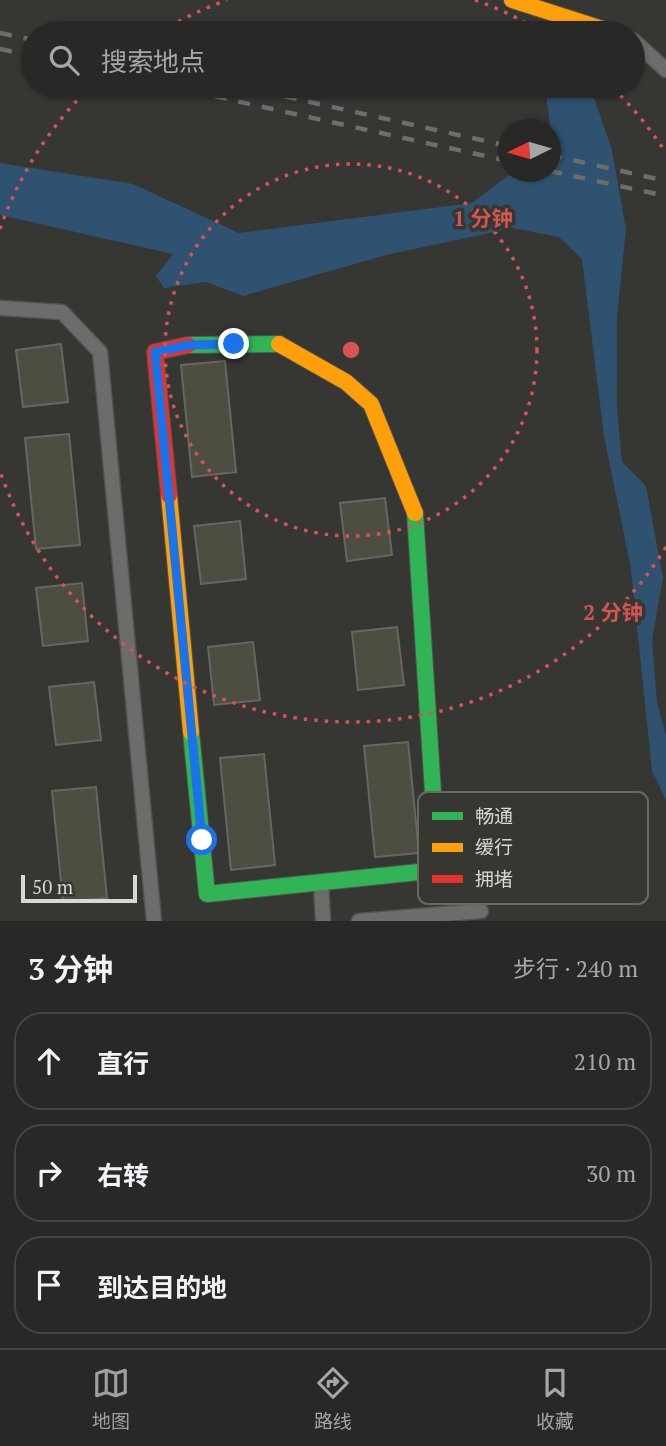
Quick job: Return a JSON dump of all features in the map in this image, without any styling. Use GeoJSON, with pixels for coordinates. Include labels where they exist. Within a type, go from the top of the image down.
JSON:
{"type":"FeatureCollection","features":[{"type":"Feature","properties":{"kind":"street"},"geometry":{"type":"LineString","coordinates":[[512,0],[578,21]]}},
{"type":"Feature","properties":{"kind":"street"},"geometry":{"type":"LineString","coordinates":[[645,51],[666,70]]}},
{"type":"Feature","properties":{"kind":"street"},"geometry":{"type":"LineString","coordinates":[[0,308],[62,312],[100,352],[154,921]]}},
{"type":"Feature","properties":{"kind":"street"},"geometry":{"type":"LineString","coordinates":[[418,872],[207,894],[155,352],[189,345],[279,344],[346,382],[371,404],[415,506],[433,792]]}},
{"type":"Feature","properties":{"kind":"street"},"geometry":{"type":"LineString","coordinates":[[321,882],[323,921]]}},
{"type":"Feature","properties":{"kind":"street"},"geometry":{"type":"LineString","coordinates":[[359,921],[481,911]]}},
{"type":"Feature","properties":{"kind":"water"},"geometry":{"type":"Polygon","coordinates":[[[547,98],[594,98],[612,150],[626,229],[617,316],[617,409],[622,462],[646,486],[663,578],[652,640],[657,702],[666,736],[666,800],[652,771],[631,569],[604,436],[582,259],[559,237],[513,228],[390,254],[243,296],[206,282],[164,288],[156,276],[173,254],[0,215],[0,163],[133,184],[239,233],[472,203],[500,182],[561,182],[561,119],[549,119],[547,98]]]}},
{"type":"Feature","properties":{"kind":"building"},"geometry":{"type":"Polygon","coordinates":[[[61,344],[68,402],[23,407],[16,350],[61,344]]]}},
{"type":"Feature","properties":{"kind":"building"},"geometry":{"type":"Polygon","coordinates":[[[225,361],[236,472],[192,477],[181,365],[225,361]]]}},
{"type":"Feature","properties":{"kind":"building"},"geometry":{"type":"Polygon","coordinates":[[[69,434],[80,545],[36,549],[25,438],[69,434]]]}},
{"type":"Feature","properties":{"kind":"building"},"geometry":{"type":"Polygon","coordinates":[[[385,498],[392,555],[347,561],[340,503],[385,498]]]}},
{"type":"Feature","properties":{"kind":"building"},"geometry":{"type":"Polygon","coordinates":[[[240,521],[246,579],[201,584],[194,526],[240,521]]]}},
{"type":"Feature","properties":{"kind":"building"},"geometry":{"type":"Polygon","coordinates":[[[82,583],[88,641],[43,646],[36,588],[82,583]]]}},
{"type":"Feature","properties":{"kind":"building"},"geometry":{"type":"Polygon","coordinates":[[[397,627],[404,685],[358,690],[352,632],[397,627]]]}},
{"type":"Feature","properties":{"kind":"building"},"geometry":{"type":"Polygon","coordinates":[[[253,642],[260,700],[214,705],[208,647],[253,642]]]}},
{"type":"Feature","properties":{"kind":"building"},"geometry":{"type":"Polygon","coordinates":[[[94,682],[101,740],[56,745],[49,687],[94,682]]]}},
{"type":"Feature","properties":{"kind":"building"},"geometry":{"type":"Polygon","coordinates":[[[408,742],[418,853],[375,857],[364,746],[408,742]]]}},
{"type":"Feature","properties":{"kind":"building"},"geometry":{"type":"Polygon","coordinates":[[[264,754],[275,865],[231,870],[220,758],[264,754]]]}},
{"type":"Feature","properties":{"kind":"building"},"geometry":{"type":"Polygon","coordinates":[[[96,787],[107,898],[63,902],[52,791],[96,787]]]}},
{"type":"Feature","properties":{"kind":"railway"},"geometry":{"type":"LineString","coordinates":[[0,33],[21,37]]}},
{"type":"Feature","properties":{"kind":"railway"},"geometry":{"type":"LineString","coordinates":[[0,49],[21,53]]}},
{"type":"Feature","properties":{"kind":"railway"},"geometry":{"type":"LineString","coordinates":[[222,98],[498,159]]}},
{"type":"Feature","properties":{"kind":"railway"},"geometry":{"type":"LineString","coordinates":[[292,98],[498,144]]}},
{"type":"Feature","properties":{"kind":"railway"},"geometry":{"type":"LineString","coordinates":[[561,157],[666,181]]}},
{"type":"Feature","properties":{"kind":"railway"},"geometry":{"type":"LineString","coordinates":[[561,173],[666,196]]}},
{"type":"Feature","properties":{"kind":"traffic: fast"},"geometry":{"type":"LineString","coordinates":[[188,345],[279,344]]}},
{"type":"Feature","properties":{"kind":"traffic: fast"},"geometry":{"type":"LineString","coordinates":[[415,513],[433,792]]}},
{"type":"Feature","properties":{"kind":"traffic: fast"},"geometry":{"type":"LineString","coordinates":[[191,732],[207,894],[418,872]]}},
{"type":"Feature","properties":{"kind":"traffic: slow"},"geometry":{"type":"LineString","coordinates":[[512,0],[578,21]]}},
{"type":"Feature","properties":{"kind":"traffic: slow"},"geometry":{"type":"LineString","coordinates":[[279,344],[346,382],[371,404],[415,513]]}},
{"type":"Feature","properties":{"kind":"traffic: slow"},"geometry":{"type":"LineString","coordinates":[[169,495],[191,732]]}},
{"type":"Feature","properties":{"kind":"traffic: jam"},"geometry":{"type":"LineString","coordinates":[[169,495],[155,352],[188,345]]}},
{"type":"Feature","properties":{"kind":"route"},"geometry":{"type":"LineString","coordinates":[[202,840],[155,352],[189,345],[234,344]]}}]}
